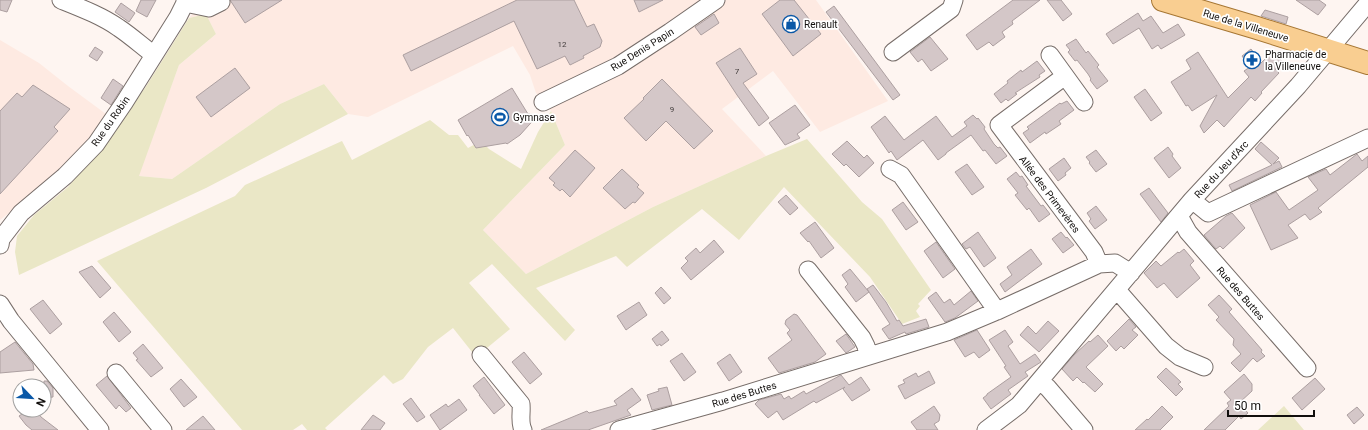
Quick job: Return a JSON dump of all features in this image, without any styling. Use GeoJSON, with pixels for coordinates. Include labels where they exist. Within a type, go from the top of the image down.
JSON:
{"type":"FeatureCollection","features":[{"type":"Feature","properties":{"kind":"main road","name":"Rue de la Villeneuve"},"geometry":{"type":"LineString","coordinates":[[1163,0],[1368,63]]}},
{"type":"Feature","properties":{"kind":"street"},"geometry":{"type":"LineString","coordinates":[[61,0],[86,10],[114,25],[154,55]]}},
{"type":"Feature","properties":{"kind":"street","name":"Rue Denis Papin"},"geometry":{"type":"LineString","coordinates":[[543,102],[618,66],[716,0]]}},
{"type":"Feature","properties":{"kind":"street"},"geometry":{"type":"LineString","coordinates":[[893,52],[951,9],[954,0]]}},
{"type":"Feature","properties":{"kind":"street"},"geometry":{"type":"LineString","coordinates":[[185,1],[209,8],[221,2]]}},
{"type":"Feature","properties":{"kind":"street","name":"Rue du Robin"},"geometry":{"type":"LineString","coordinates":[[0,245],[21,213],[64,176],[96,144],[124,103],[178,17],[185,1]]}},
{"type":"Feature","properties":{"kind":"street","name":"Rue du Jeu d'Arc"},"geometry":{"type":"LineString","coordinates":[[986,430],[1019,405],[1192,200],[1298,86],[1368,3]]}},
{"type":"Feature","properties":{"kind":"street"},"geometry":{"type":"LineString","coordinates":[[1050,55],[1084,102]]}},
{"type":"Feature","properties":{"kind":"street","name":"Allée des Primevères"},"geometry":{"type":"LineString","coordinates":[[1065,76],[999,125],[1094,252],[1099,264]]}},
{"type":"Feature","properties":{"kind":"street"},"geometry":{"type":"LineString","coordinates":[[1192,200],[1208,213],[1368,138]]}},
{"type":"Feature","properties":{"kind":"street"},"geometry":{"type":"LineString","coordinates":[[890,169],[901,175],[997,311]]}},
{"type":"Feature","properties":{"kind":"street","name":"Rue des Buttes"},"geometry":{"type":"LineString","coordinates":[[1179,216],[1188,232],[1307,368]]}},
{"type":"Feature","properties":{"kind":"street","name":"Rue des Buttes"},"geometry":{"type":"LineString","coordinates":[[619,430],[723,401],[947,332],[997,311],[1099,264],[1115,263],[1131,273]]}},
{"type":"Feature","properties":{"kind":"street"},"geometry":{"type":"LineString","coordinates":[[808,270],[862,338],[866,346],[868,356]]}},
{"type":"Feature","properties":{"kind":"street"},"geometry":{"type":"LineString","coordinates":[[1117,290],[1166,346],[1180,357],[1204,367]]}},
{"type":"Feature","properties":{"kind":"street"},"geometry":{"type":"LineString","coordinates":[[0,304],[11,321],[100,430]]}},
{"type":"Feature","properties":{"kind":"street"},"geometry":{"type":"LineString","coordinates":[[481,355],[521,404],[522,414],[520,424],[522,430]]}},
{"type":"Feature","properties":{"kind":"street"},"geometry":{"type":"LineString","coordinates":[[116,373],[163,430]]}},
{"type":"Feature","properties":{"kind":"street"},"geometry":{"type":"LineString","coordinates":[[1040,380],[1084,430]]}},
{"type":"Feature","properties":{"kind":"shaded area"},"geometry":{"type":"Polygon","coordinates":[[[205,0],[816,0],[888,101],[820,132],[773,71],[722,109],[766,156],[653,207],[526,274],[483,230],[565,145],[551,111],[536,93],[530,75],[513,46],[368,117],[348,114],[324,84],[280,104],[172,179],[138,176],[179,65],[216,34],[206,14],[189,18],[205,0]]]}},
{"type":"Feature","properties":{"kind":"shaded area"},"geometry":{"type":"Polygon","coordinates":[[[206,14],[216,34],[179,65],[139,176],[172,179],[280,104],[324,84],[348,114],[206,188],[19,275],[15,252],[17,236],[34,215],[68,187],[94,156],[145,88],[189,18],[206,14]]]}},
{"type":"Feature","properties":{"kind":"shaded area"},"geometry":{"type":"Polygon","coordinates":[[[0,40],[39,63],[106,114],[87,141],[65,165],[40,188],[0,220],[0,40]]]}},
{"type":"Feature","properties":{"kind":"shaded area"},"geometry":{"type":"Polygon","coordinates":[[[551,111],[565,145],[483,230],[526,274],[653,207],[807,139],[862,202],[882,219],[931,290],[918,304],[920,306],[916,311],[920,317],[902,324],[870,277],[784,187],[739,240],[702,209],[627,267],[616,256],[536,288],[575,330],[565,341],[492,264],[469,283],[510,329],[476,357],[453,328],[428,347],[403,379],[393,384],[384,375],[325,428],[327,430],[307,430],[302,424],[293,430],[242,430],[97,261],[235,196],[245,185],[342,141],[352,160],[430,120],[449,135],[458,135],[468,148],[481,141],[489,149],[521,169],[538,132],[551,111]]]}},
{"type":"Feature","properties":{"kind":"shaded area"},"geometry":{"type":"Polygon","coordinates":[[[1284,406],[1304,430],[1258,430],[1284,406]]]}},
{"type":"Feature","properties":{"kind":"building"},"geometry":{"type":"Polygon","coordinates":[[[0,0],[12,0],[7,12],[0,10],[0,0]]]}},
{"type":"Feature","properties":{"kind":"building"},"geometry":{"type":"Polygon","coordinates":[[[141,0],[156,0],[147,17],[136,11],[141,0]]]}},
{"type":"Feature","properties":{"kind":"building"},"geometry":{"type":"Polygon","coordinates":[[[230,0],[282,0],[245,23],[230,0]]]}},
{"type":"Feature","properties":{"kind":"building"},"geometry":{"type":"Polygon","coordinates":[[[517,0],[574,0],[587,27],[594,24],[602,41],[600,47],[583,56],[584,58],[570,65],[565,56],[537,69],[514,21],[411,71],[403,55],[517,0]]]}},
{"type":"Feature","properties":{"kind":"building"},"geometry":{"type":"Polygon","coordinates":[[[634,0],[663,0],[639,12],[634,0]]]}},
{"type":"Feature","properties":{"kind":"building","name":"Renault"},"geometry":{"type":"Polygon","coordinates":[[[780,0],[794,0],[821,34],[793,56],[762,14],[780,0]]]}},
{"type":"Feature","properties":{"kind":"building"},"geometry":{"type":"Polygon","coordinates":[[[1013,0],[1040,0],[1012,21],[1013,24],[1002,32],[1005,37],[993,46],[989,42],[977,50],[966,35],[1013,0]]]}},
{"type":"Feature","properties":{"kind":"building"},"geometry":{"type":"Polygon","coordinates":[[[1047,0],[1061,0],[1072,14],[1063,21],[1047,0]]]}},
{"type":"Feature","properties":{"kind":"building"},"geometry":{"type":"Polygon","coordinates":[[[1296,0],[1319,0],[1326,5],[1318,15],[1296,0]]]}},
{"type":"Feature","properties":{"kind":"building"},"geometry":{"type":"Polygon","coordinates":[[[121,3],[135,13],[129,22],[115,12],[121,3]]]}},
{"type":"Feature","properties":{"kind":"building"},"geometry":{"type":"Polygon","coordinates":[[[834,6],[900,95],[893,100],[826,12],[834,6]]]}},
{"type":"Feature","properties":{"kind":"building"},"geometry":{"type":"Polygon","coordinates":[[[1265,10],[1288,17],[1286,24],[1261,16],[1265,10]]]}},
{"type":"Feature","properties":{"kind":"building"},"geometry":{"type":"Polygon","coordinates":[[[1138,13],[1143,21],[1151,16],[1163,33],[1178,24],[1185,35],[1161,49],[1158,45],[1152,49],[1139,28],[1113,44],[1106,34],[1138,13]]]}},
{"type":"Feature","properties":{"kind":"building"},"geometry":{"type":"Polygon","coordinates":[[[714,14],[719,23],[701,35],[695,27],[714,14]]]}},
{"type":"Feature","properties":{"kind":"building"},"geometry":{"type":"Polygon","coordinates":[[[930,37],[948,59],[931,71],[922,59],[918,62],[910,52],[930,37]]]}},
{"type":"Feature","properties":{"kind":"building"},"geometry":{"type":"Polygon","coordinates":[[[1076,39],[1086,53],[1088,51],[1099,65],[1097,67],[1108,81],[1097,89],[1090,80],[1091,79],[1088,74],[1077,60],[1075,61],[1068,52],[1070,50],[1066,45],[1076,39]]]}},
{"type":"Feature","properties":{"kind":"building"},"geometry":{"type":"Polygon","coordinates":[[[95,47],[103,52],[97,61],[89,56],[95,47]]]}},
{"type":"Feature","properties":{"kind":"building"},"geometry":{"type":"Polygon","coordinates":[[[740,48],[757,74],[743,83],[769,118],[759,126],[716,63],[740,48]]]}},
{"type":"Feature","properties":{"kind":"building"},"geometry":{"type":"Polygon","coordinates":[[[1251,49],[1261,63],[1272,52],[1282,61],[1275,69],[1279,73],[1261,92],[1262,93],[1255,101],[1251,97],[1224,127],[1217,120],[1204,133],[1200,126],[1217,95],[1192,111],[1188,105],[1186,106],[1171,82],[1191,69],[1186,60],[1198,52],[1228,98],[1249,77],[1244,71],[1250,67],[1242,56],[1251,49]]]}},
{"type":"Feature","properties":{"kind":"building"},"geometry":{"type":"Polygon","coordinates":[[[1037,61],[1045,71],[1039,75],[1040,77],[1015,93],[1017,94],[1008,101],[1006,99],[1001,103],[994,94],[1021,70],[1022,72],[1037,61]]]}},
{"type":"Feature","properties":{"kind":"building"},"geometry":{"type":"Polygon","coordinates":[[[235,68],[250,88],[211,117],[196,97],[235,68]]]}},
{"type":"Feature","properties":{"kind":"building"},"geometry":{"type":"Polygon","coordinates":[[[113,79],[123,86],[111,105],[101,98],[113,79]]]}},
{"type":"Feature","properties":{"kind":"building"},"geometry":{"type":"Polygon","coordinates":[[[662,79],[713,131],[694,149],[666,121],[646,141],[624,118],[662,79]]]}},
{"type":"Feature","properties":{"kind":"building"},"geometry":{"type":"Polygon","coordinates":[[[33,85],[70,109],[54,127],[58,131],[0,194],[0,111],[17,93],[22,97],[33,85]]]}},
{"type":"Feature","properties":{"kind":"building","name":"Gymnase"},"geometry":{"type":"Polygon","coordinates":[[[512,88],[528,114],[538,115],[520,135],[507,144],[476,148],[458,120],[512,88]]]}},
{"type":"Feature","properties":{"kind":"building"},"geometry":{"type":"Polygon","coordinates":[[[1145,89],[1162,113],[1151,121],[1134,97],[1145,89]]]}},
{"type":"Feature","properties":{"kind":"building"},"geometry":{"type":"Polygon","coordinates":[[[1067,101],[1074,110],[1059,121],[1061,124],[1046,134],[1045,132],[1030,143],[1023,133],[1029,129],[1027,127],[1060,103],[1061,104],[1067,101]]]}},
{"type":"Feature","properties":{"kind":"building"},"geometry":{"type":"Polygon","coordinates":[[[795,105],[810,125],[797,134],[800,138],[785,145],[769,123],[795,105]]]}},
{"type":"Feature","properties":{"kind":"building"},"geometry":{"type":"Polygon","coordinates":[[[973,115],[977,119],[978,118],[985,127],[984,129],[994,144],[998,148],[1000,147],[1007,156],[996,164],[985,150],[983,151],[971,135],[938,160],[923,140],[897,160],[891,151],[889,153],[871,127],[885,116],[904,140],[936,116],[952,137],[967,126],[964,122],[973,115]]]}},
{"type":"Feature","properties":{"kind":"building"},"geometry":{"type":"Polygon","coordinates":[[[847,141],[864,158],[867,155],[874,163],[859,177],[846,164],[844,166],[832,154],[847,141]]]}},
{"type":"Feature","properties":{"kind":"building"},"geometry":{"type":"Polygon","coordinates":[[[1261,142],[1279,158],[1273,164],[1279,161],[1282,167],[1232,191],[1229,185],[1272,165],[1255,149],[1261,142]]]}},
{"type":"Feature","properties":{"kind":"building"},"geometry":{"type":"Polygon","coordinates":[[[1168,147],[1173,154],[1172,156],[1181,168],[1169,178],[1154,158],[1168,147]]]}},
{"type":"Feature","properties":{"kind":"building"},"geometry":{"type":"Polygon","coordinates":[[[575,150],[595,168],[570,197],[562,189],[560,191],[553,185],[555,183],[549,178],[575,150]]]}},
{"type":"Feature","properties":{"kind":"building"},"geometry":{"type":"Polygon","coordinates":[[[1096,150],[1107,164],[1096,172],[1086,157],[1096,150]]]}},
{"type":"Feature","properties":{"kind":"building"},"geometry":{"type":"Polygon","coordinates":[[[1357,154],[1362,161],[1368,156],[1368,167],[1318,208],[1322,212],[1310,220],[1305,214],[1288,225],[1298,238],[1271,250],[1250,205],[1276,192],[1289,210],[1318,190],[1308,177],[1326,169],[1330,175],[1357,154]]]}},
{"type":"Feature","properties":{"kind":"building"},"geometry":{"type":"Polygon","coordinates":[[[1064,158],[1071,168],[1065,173],[1066,175],[1058,181],[1049,169],[1064,158]]]}},
{"type":"Feature","properties":{"kind":"building"},"geometry":{"type":"Polygon","coordinates":[[[967,164],[984,187],[972,195],[955,172],[967,164]]]}},
{"type":"Feature","properties":{"kind":"building"},"geometry":{"type":"Polygon","coordinates":[[[622,169],[639,185],[637,187],[644,193],[635,203],[633,202],[625,209],[603,188],[622,169]]]}},
{"type":"Feature","properties":{"kind":"building"},"geometry":{"type":"Polygon","coordinates":[[[1016,172],[1020,177],[1022,176],[1028,185],[1026,186],[1041,206],[1043,205],[1050,214],[1039,222],[1029,208],[1027,210],[1015,195],[1018,193],[1007,179],[1016,172]]]}},
{"type":"Feature","properties":{"kind":"building"},"geometry":{"type":"Polygon","coordinates":[[[1149,188],[1168,213],[1161,222],[1140,194],[1149,188]]]}},
{"type":"Feature","properties":{"kind":"building"},"geometry":{"type":"Polygon","coordinates":[[[786,195],[798,208],[790,215],[778,202],[786,195]]]}},
{"type":"Feature","properties":{"kind":"building"},"geometry":{"type":"Polygon","coordinates":[[[903,202],[918,222],[906,230],[892,210],[903,202]]]}},
{"type":"Feature","properties":{"kind":"building"},"geometry":{"type":"Polygon","coordinates":[[[1096,206],[1107,220],[1095,229],[1089,221],[1091,219],[1087,213],[1096,206]]]}},
{"type":"Feature","properties":{"kind":"building"},"geometry":{"type":"Polygon","coordinates":[[[1232,213],[1245,228],[1223,249],[1220,246],[1216,249],[1204,235],[1226,216],[1232,213]]]}},
{"type":"Feature","properties":{"kind":"building"},"geometry":{"type":"Polygon","coordinates":[[[815,222],[834,248],[821,258],[809,241],[808,242],[800,233],[815,222]]]}},
{"type":"Feature","properties":{"kind":"building"},"geometry":{"type":"Polygon","coordinates":[[[978,232],[996,258],[984,267],[970,247],[966,249],[962,244],[978,232]]]}},
{"type":"Feature","properties":{"kind":"building"},"geometry":{"type":"Polygon","coordinates":[[[1061,232],[1074,245],[1063,253],[1052,239],[1061,232]]]}},
{"type":"Feature","properties":{"kind":"building"},"geometry":{"type":"Polygon","coordinates":[[[714,240],[724,252],[691,280],[681,268],[688,261],[685,258],[696,248],[700,253],[714,240]]]}},
{"type":"Feature","properties":{"kind":"building"},"geometry":{"type":"Polygon","coordinates":[[[936,242],[955,269],[943,278],[924,251],[936,242]]]}},
{"type":"Feature","properties":{"kind":"building"},"geometry":{"type":"Polygon","coordinates":[[[1031,249],[1042,264],[1005,292],[1000,284],[1012,275],[1007,267],[1031,249]]]}},
{"type":"Feature","properties":{"kind":"building"},"geometry":{"type":"Polygon","coordinates":[[[1184,249],[1194,261],[1190,265],[1200,278],[1177,298],[1164,283],[1157,288],[1144,273],[1156,261],[1161,266],[1184,249]]]}},
{"type":"Feature","properties":{"kind":"building"},"geometry":{"type":"Polygon","coordinates":[[[92,266],[111,288],[100,298],[79,272],[92,266]]]}},
{"type":"Feature","properties":{"kind":"building"},"geometry":{"type":"Polygon","coordinates":[[[850,269],[869,292],[856,302],[845,287],[848,284],[842,275],[850,269]]]}},
{"type":"Feature","properties":{"kind":"building"},"geometry":{"type":"Polygon","coordinates":[[[873,285],[886,302],[897,321],[899,320],[903,326],[926,319],[929,327],[906,334],[905,332],[889,339],[882,329],[890,324],[867,289],[873,285]]]}},
{"type":"Feature","properties":{"kind":"building"},"geometry":{"type":"Polygon","coordinates":[[[661,287],[671,298],[664,304],[655,293],[661,287]]]}},
{"type":"Feature","properties":{"kind":"building"},"geometry":{"type":"Polygon","coordinates":[[[971,291],[978,301],[955,318],[945,322],[928,298],[936,292],[944,303],[950,299],[954,305],[971,291]]]}},
{"type":"Feature","properties":{"kind":"building"},"geometry":{"type":"Polygon","coordinates":[[[1219,295],[1232,309],[1229,312],[1262,350],[1261,352],[1265,356],[1257,362],[1253,358],[1240,372],[1231,363],[1241,354],[1233,345],[1234,339],[1216,320],[1219,317],[1208,305],[1219,295]]]}},
{"type":"Feature","properties":{"kind":"building"},"geometry":{"type":"Polygon","coordinates":[[[43,300],[62,324],[50,334],[30,309],[43,300]]]}},
{"type":"Feature","properties":{"kind":"building"},"geometry":{"type":"Polygon","coordinates":[[[639,302],[647,315],[626,330],[617,316],[639,302]]]}},
{"type":"Feature","properties":{"kind":"building"},"geometry":{"type":"Polygon","coordinates":[[[114,312],[131,332],[119,342],[103,322],[114,312]]]}},
{"type":"Feature","properties":{"kind":"building"},"geometry":{"type":"Polygon","coordinates":[[[794,314],[797,315],[826,354],[815,362],[779,373],[768,358],[792,340],[787,333],[790,330],[785,324],[786,320],[794,314]]]}},
{"type":"Feature","properties":{"kind":"building"},"geometry":{"type":"Polygon","coordinates":[[[1129,319],[1136,327],[1132,330],[1138,335],[1124,349],[1121,346],[1116,351],[1107,341],[1129,319]]]}},
{"type":"Feature","properties":{"kind":"building"},"geometry":{"type":"Polygon","coordinates":[[[1048,321],[1059,331],[1039,352],[1020,335],[1028,326],[1036,334],[1048,321]]]}},
{"type":"Feature","properties":{"kind":"building"},"geometry":{"type":"Polygon","coordinates":[[[977,330],[990,350],[979,358],[974,352],[965,357],[954,340],[977,330]]]}},
{"type":"Feature","properties":{"kind":"building"},"geometry":{"type":"Polygon","coordinates":[[[1005,330],[1013,342],[1008,346],[1020,364],[1035,354],[1041,362],[1025,372],[1028,376],[1008,390],[1011,394],[991,409],[983,398],[1011,377],[1004,367],[1006,366],[989,340],[1005,330]]]}},
{"type":"Feature","properties":{"kind":"building"},"geometry":{"type":"Polygon","coordinates":[[[662,331],[669,340],[661,346],[660,344],[657,346],[652,339],[662,331]]]}},
{"type":"Feature","properties":{"kind":"building"},"geometry":{"type":"Polygon","coordinates":[[[846,334],[855,347],[846,353],[836,341],[846,334]]]}},
{"type":"Feature","properties":{"kind":"building"},"geometry":{"type":"Polygon","coordinates":[[[1098,335],[1108,346],[1086,367],[1103,384],[1095,392],[1077,377],[1073,381],[1062,369],[1074,355],[1098,335]]]}},
{"type":"Feature","properties":{"kind":"building"},"geometry":{"type":"Polygon","coordinates":[[[15,342],[33,364],[34,370],[0,373],[0,352],[15,342]]]}},
{"type":"Feature","properties":{"kind":"building"},"geometry":{"type":"Polygon","coordinates":[[[143,344],[163,368],[151,377],[136,360],[138,359],[133,353],[143,344]]]}},
{"type":"Feature","properties":{"kind":"building"},"geometry":{"type":"Polygon","coordinates":[[[524,352],[542,374],[530,384],[512,362],[524,352]]]}},
{"type":"Feature","properties":{"kind":"building"},"geometry":{"type":"Polygon","coordinates":[[[682,353],[696,372],[684,381],[670,361],[682,353]]]}},
{"type":"Feature","properties":{"kind":"building"},"geometry":{"type":"Polygon","coordinates":[[[730,354],[742,372],[729,381],[717,363],[730,354]]]}},
{"type":"Feature","properties":{"kind":"building"},"geometry":{"type":"Polygon","coordinates":[[[1166,368],[1181,382],[1178,384],[1183,389],[1176,396],[1157,377],[1166,368]]]}},
{"type":"Feature","properties":{"kind":"building"},"geometry":{"type":"Polygon","coordinates":[[[929,371],[935,383],[905,399],[898,386],[905,383],[903,380],[916,373],[918,377],[929,371]]]}},
{"type":"Feature","properties":{"kind":"building"},"geometry":{"type":"Polygon","coordinates":[[[1244,374],[1252,384],[1252,391],[1239,403],[1248,413],[1241,419],[1239,416],[1225,430],[1204,430],[1229,406],[1227,403],[1231,400],[1224,392],[1244,374]]]}},
{"type":"Feature","properties":{"kind":"building"},"geometry":{"type":"Polygon","coordinates":[[[841,375],[849,385],[861,377],[870,390],[852,401],[843,389],[845,387],[816,403],[814,401],[783,420],[777,411],[768,418],[755,404],[759,400],[781,394],[784,399],[789,396],[791,399],[804,391],[806,394],[841,375]]]}},
{"type":"Feature","properties":{"kind":"building"},"geometry":{"type":"Polygon","coordinates":[[[107,376],[131,408],[126,412],[119,405],[116,409],[96,385],[107,376]]]}},
{"type":"Feature","properties":{"kind":"building"},"geometry":{"type":"Polygon","coordinates":[[[484,377],[505,405],[494,414],[473,386],[484,377]]]}},
{"type":"Feature","properties":{"kind":"building"},"geometry":{"type":"Polygon","coordinates":[[[1315,378],[1325,389],[1302,410],[1292,398],[1315,378]]]}},
{"type":"Feature","properties":{"kind":"building"},"geometry":{"type":"Polygon","coordinates":[[[181,379],[197,397],[184,407],[170,389],[181,379]]]}},
{"type":"Feature","properties":{"kind":"building"},"geometry":{"type":"Polygon","coordinates":[[[667,387],[672,405],[652,410],[647,395],[659,391],[658,389],[667,387]]]}},
{"type":"Feature","properties":{"kind":"building"},"geometry":{"type":"Polygon","coordinates":[[[632,388],[641,400],[627,410],[631,415],[588,430],[541,430],[587,411],[589,413],[617,405],[614,401],[632,388]]]}},
{"type":"Feature","properties":{"kind":"building"},"geometry":{"type":"Polygon","coordinates":[[[411,398],[425,417],[417,422],[403,404],[411,398]]]}},
{"type":"Feature","properties":{"kind":"building"},"geometry":{"type":"Polygon","coordinates":[[[459,399],[467,410],[440,430],[430,415],[446,404],[448,407],[459,399]]]}},
{"type":"Feature","properties":{"kind":"building"},"geometry":{"type":"Polygon","coordinates":[[[934,406],[940,415],[939,421],[934,424],[938,430],[917,430],[911,422],[934,406]]]}},
{"type":"Feature","properties":{"kind":"building"},"geometry":{"type":"Polygon","coordinates":[[[1162,406],[1173,417],[1160,430],[1135,430],[1147,419],[1148,420],[1162,406]]]}},
{"type":"Feature","properties":{"kind":"building"},"geometry":{"type":"Polygon","coordinates":[[[1357,407],[1364,415],[1354,424],[1347,415],[1357,407]]]}},
{"type":"Feature","properties":{"kind":"building"},"geometry":{"type":"Polygon","coordinates":[[[373,415],[385,423],[380,430],[361,430],[373,415]]]}},
{"type":"Feature","properties":{"kind":"building"},"geometry":{"type":"Polygon","coordinates":[[[203,416],[215,430],[186,430],[203,416]]]}},
{"type":"Feature","properties":{"kind":"building"},"geometry":{"type":"Polygon","coordinates":[[[21,418],[42,418],[58,430],[32,430],[21,418]]]}},
{"type":"Feature","properties":{"kind":"place","name":"Renault"},"geometry":{"type":"Point","coordinates":[791,24]}},
{"type":"Feature","properties":{"kind":"place","name":"Pharmacie de la Villeneuve"},"geometry":{"type":"Point","coordinates":[1252,60]}},
{"type":"Feature","properties":{"kind":"place","name":"Gymnase"},"geometry":{"type":"Point","coordinates":[500,117]}}]}
